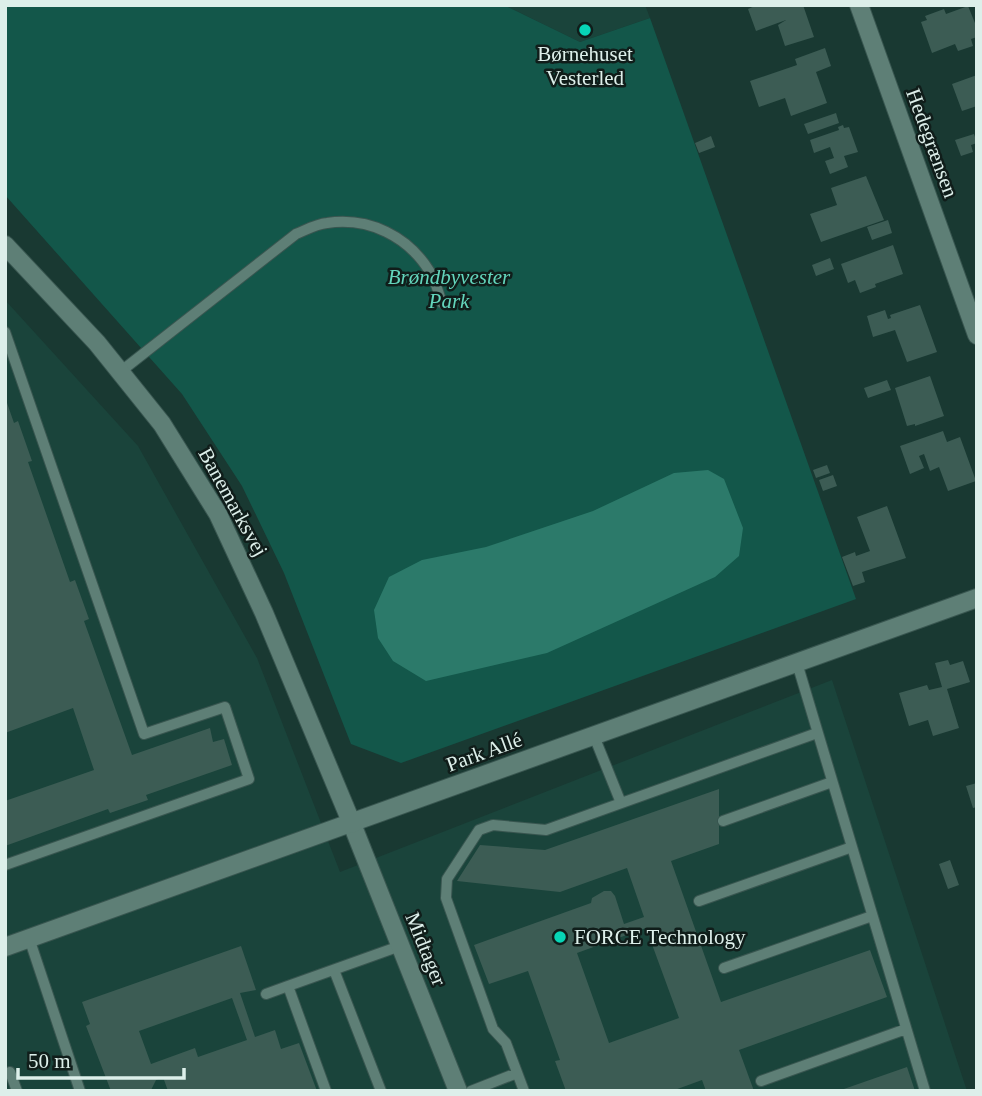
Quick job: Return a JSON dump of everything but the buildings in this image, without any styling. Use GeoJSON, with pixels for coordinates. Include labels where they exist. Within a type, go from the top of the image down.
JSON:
{"type":"FeatureCollection","features":[{"type":"Feature","properties":{"kind":"street","name":"Hedegrænsen"},"geometry":{"type":"LineString","coordinates":[[859,5],[977,335]]}},
{"type":"Feature","properties":{"kind":"street","name":"Banemarksvej"},"geometry":{"type":"LineString","coordinates":[[5,245],[97,343],[162,424],[218,514],[264,613],[352,824]]}},
{"type":"Feature","properties":{"kind":"street","name":"Park Allé"},"geometry":{"type":"LineString","coordinates":[[5,947],[977,598]]}},
{"type":"Feature","properties":{"kind":"street","name":"Midtager"},"geometry":{"type":"LineString","coordinates":[[352,824],[458,1091]]}},
{"type":"Feature","properties":{"kind":"lane"},"geometry":{"type":"LineString","coordinates":[[120,372],[296,234],[325,223],[357,222],[387,231],[412,249],[432,274],[442,303]]}},
{"type":"Feature","properties":{"kind":"lane"},"geometry":{"type":"LineString","coordinates":[[5,332],[144,734],[225,707],[249,779],[5,865]]}},
{"type":"Feature","properties":{"kind":"lane"},"geometry":{"type":"LineString","coordinates":[[797,663],[925,1091]]}},
{"type":"Feature","properties":{"kind":"lane"},"geometry":{"type":"LineString","coordinates":[[524,1091],[506,1042],[493,1030],[446,898],[447,879],[479,830],[493,825],[545,830],[817,733]]}},
{"type":"Feature","properties":{"kind":"lane"},"geometry":{"type":"LineString","coordinates":[[594,736],[621,803]]}},
{"type":"Feature","properties":{"kind":"lane"},"geometry":{"type":"LineString","coordinates":[[723,821],[832,782]]}},
{"type":"Feature","properties":{"kind":"lane"},"geometry":{"type":"LineString","coordinates":[[699,901],[852,847]]}},
{"type":"Feature","properties":{"kind":"lane"},"geometry":{"type":"LineString","coordinates":[[724,968],[872,916]]}},
{"type":"Feature","properties":{"kind":"lane"},"geometry":{"type":"LineString","coordinates":[[29,938],[80,1091]]}},
{"type":"Feature","properties":{"kind":"lane"},"geometry":{"type":"LineString","coordinates":[[266,994],[400,946]]}},
{"type":"Feature","properties":{"kind":"lane"},"geometry":{"type":"LineString","coordinates":[[334,970],[381,1091]]}},
{"type":"Feature","properties":{"kind":"lane"},"geometry":{"type":"LineString","coordinates":[[288,986],[326,1091]]}},
{"type":"Feature","properties":{"kind":"lane"},"geometry":{"type":"LineString","coordinates":[[761,1081],[906,1029]]}},
{"type":"Feature","properties":{"kind":"lane"},"geometry":{"type":"LineString","coordinates":[[10,1072],[17,1091]]}},
{"type":"Feature","properties":{"kind":"lane"},"geometry":{"type":"LineString","coordinates":[[471,1091],[517,1073]]}},
{"type":"Feature","properties":{"kind":"shaded area","name":"Børnehuset Vesterled"},"geometry":{"type":"Polygon","coordinates":[[[504,5],[645,5],[650,18],[580,42],[504,5]]]}},
{"type":"Feature","properties":{"kind":"shaded area"},"geometry":{"type":"Polygon","coordinates":[[[5,300],[138,446],[257,658],[340,872],[832,680],[967,1091],[5,1091],[5,300]]]}},
{"type":"Feature","properties":{"kind":"shaded area"},"geometry":{"type":"Polygon","coordinates":[[[708,470],[724,479],[743,528],[739,556],[715,577],[547,653],[426,681],[393,661],[378,638],[374,610],[389,577],[422,560],[486,547],[593,511],[674,473],[708,470]]]}},
{"type":"Feature","properties":{"kind":"green space","name":"Brøndbyvester Park"},"geometry":{"type":"Polygon","coordinates":[[[5,5],[504,5],[580,42],[650,18],[856,599],[401,763],[351,744],[284,573],[242,486],[182,394],[5,195],[5,5]]]}},
{"type":"Feature","properties":{"kind":"place","name":"Børnehuset Vesterled"},"geometry":{"type":"Point","coordinates":[585,30]}},
{"type":"Feature","properties":{"kind":"place","name":"FORCE Technology"},"geometry":{"type":"Point","coordinates":[560,937]}}]}
